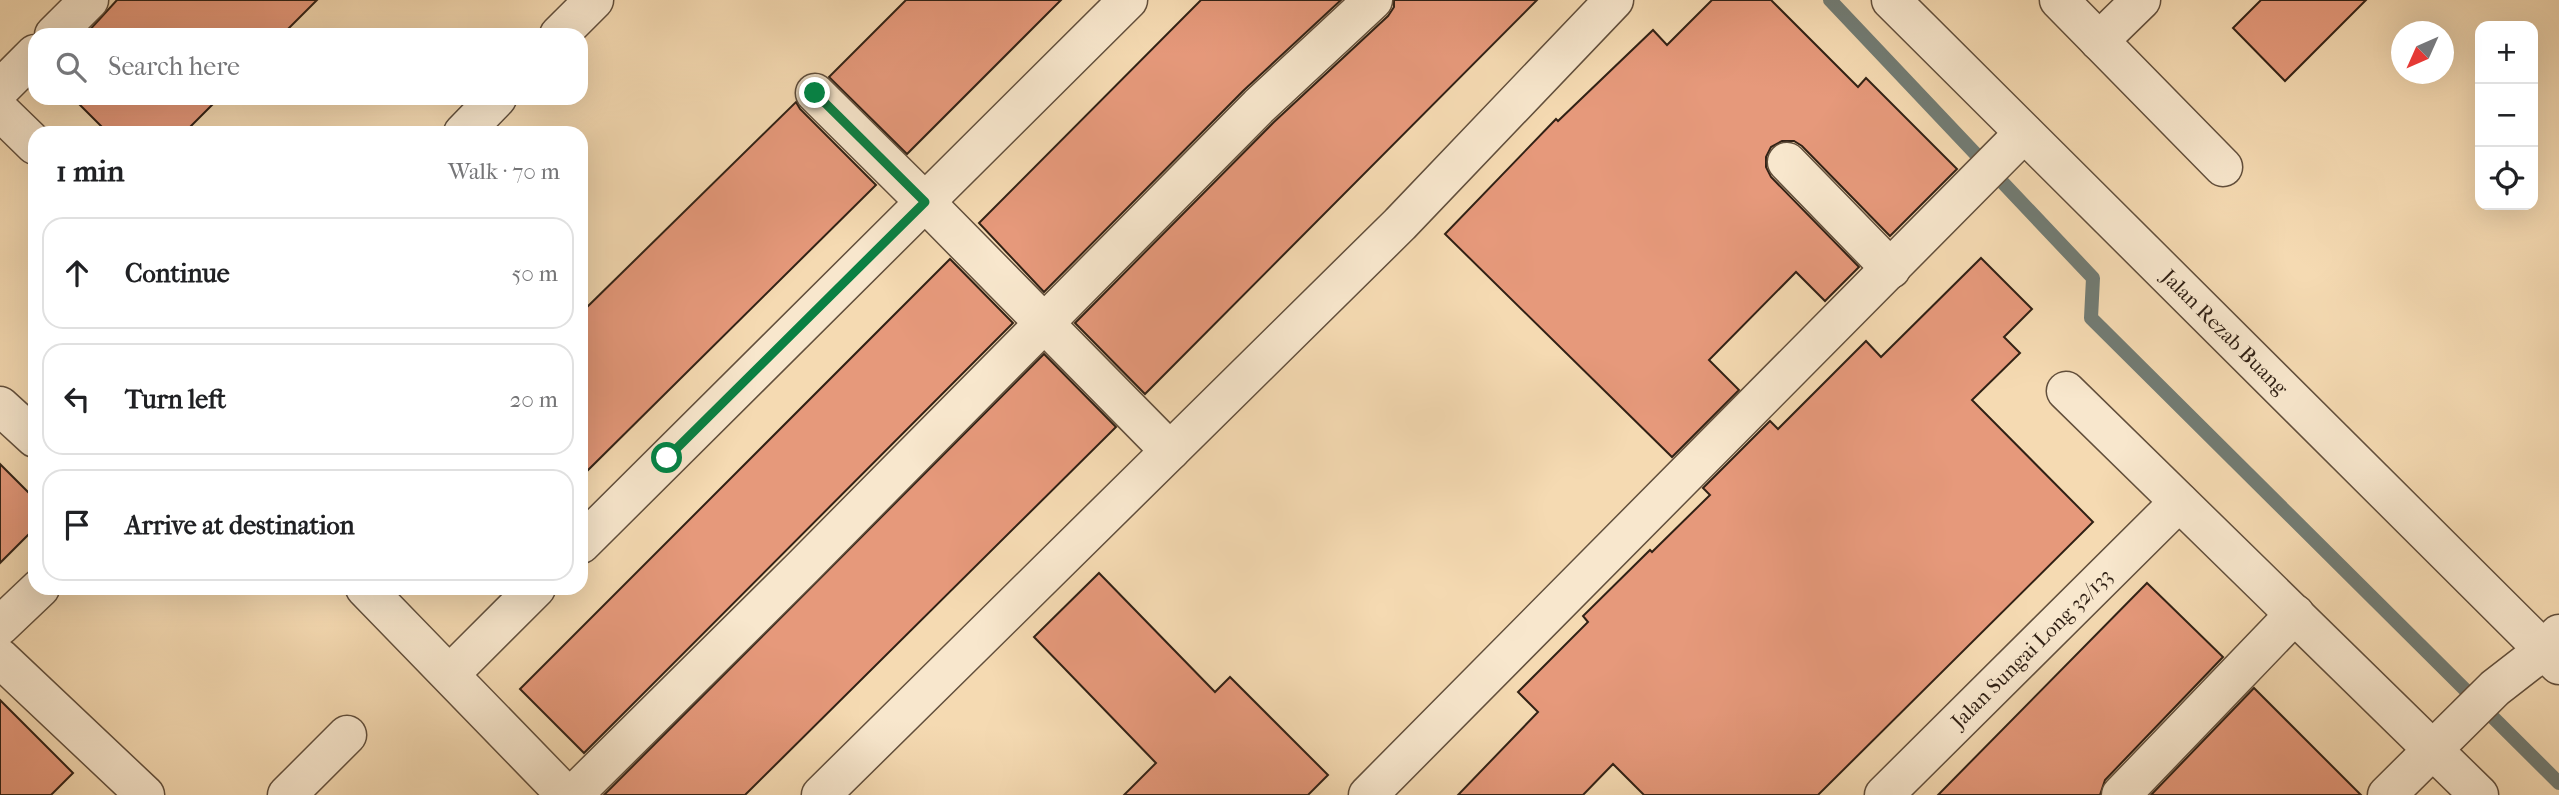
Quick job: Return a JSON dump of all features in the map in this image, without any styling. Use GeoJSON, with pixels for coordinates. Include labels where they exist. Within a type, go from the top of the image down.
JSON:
{"type":"FeatureCollection","features":[{"type":"Feature","properties":{"kind":"street"},"geometry":{"type":"LineString","coordinates":[[566,28],[594,0]]}},
{"type":"Feature","properties":{"kind":"street"},"geometry":{"type":"LineString","coordinates":[[588,537],[1128,0]]}},
{"type":"Feature","properties":{"kind":"street"},"geometry":{"type":"LineString","coordinates":[[573,795],[803,567],[1259,106],[1373,0]]}},
{"type":"Feature","properties":{"kind":"street"},"geometry":{"type":"LineString","coordinates":[[821,795],[1400,224],[1614,0]]}},
{"type":"Feature","properties":{"kind":"street","name":"Jalan Rezab Buang"},"geometry":{"type":"LineString","coordinates":[[1891,0],[2554,650]]}},
{"type":"Feature","properties":{"kind":"street"},"geometry":{"type":"LineString","coordinates":[[2059,0],[2223,167]]}},
{"type":"Feature","properties":{"kind":"street"},"geometry":{"type":"LineString","coordinates":[[2099,41],[2141,0]]}},
{"type":"Feature","properties":{"kind":"street"},"geometry":{"type":"LineString","coordinates":[[0,89],[28,61]]}},
{"type":"Feature","properties":{"kind":"street"},"geometry":{"type":"LineString","coordinates":[[815,93],[1170,451]]}},
{"type":"Feature","properties":{"kind":"street"},"geometry":{"type":"LineString","coordinates":[[470,126],[491,105]]}},
{"type":"Feature","properties":{"kind":"street"},"geometry":{"type":"LineString","coordinates":[[0,111],[28,138]]}},
{"type":"Feature","properties":{"kind":"street"},"geometry":{"type":"LineString","coordinates":[[1368,795],[2024,133]]}},
{"type":"Feature","properties":{"kind":"street"},"geometry":{"type":"LineString","coordinates":[[1787,162],[1891,269]]}},
{"type":"Feature","properties":{"kind":"street"},"geometry":{"type":"LineString","coordinates":[[2066,391],[2295,614],[2446,737],[2479,795]]}},
{"type":"Feature","properties":{"kind":"street"},"geometry":{"type":"LineString","coordinates":[[0,406],[28,432]]}},
{"type":"Feature","properties":{"kind":"street","name":"Jalan Sungai Long 32/133"},"geometry":{"type":"LineString","coordinates":[[1884,795],[2179,502]]}},
{"type":"Feature","properties":{"kind":"street"},"geometry":{"type":"LineString","coordinates":[[0,626],[33,595]]}},
{"type":"Feature","properties":{"kind":"street"},"geometry":{"type":"LineString","coordinates":[[372,595],[566,795]]}},
{"type":"Feature","properties":{"kind":"street"},"geometry":{"type":"LineString","coordinates":[[450,674],[529,595]]}},
{"type":"Feature","properties":{"kind":"street"},"geometry":{"type":"LineString","coordinates":[[2121,795],[2295,614]]}},
{"type":"Feature","properties":{"kind":"street"},"geometry":{"type":"LineString","coordinates":[[2387,795],[2495,688],[2554,650]]}},
{"type":"Feature","properties":{"kind":"street"},"geometry":{"type":"LineString","coordinates":[[0,658],[145,795]]}},
{"type":"Feature","properties":{"kind":"street"},"geometry":{"type":"LineString","coordinates":[[287,795],[346,735]]}},
{"type":"Feature","properties":{"kind":"building"},"geometry":{"type":"Polygon","coordinates":[[[117,0],[317,0],[289,28],[91,28],[117,0]]]}},
{"type":"Feature","properties":{"kind":"building"},"geometry":{"type":"Polygon","coordinates":[[[906,0],[1061,0],[907,154],[829,77],[906,0]]]}},
{"type":"Feature","properties":{"kind":"building"},"geometry":{"type":"Polygon","coordinates":[[[1201,0],[1341,0],[1243,91],[1044,292],[979,223],[1201,0]]]}},
{"type":"Feature","properties":{"kind":"building"},"geometry":{"type":"Polygon","coordinates":[[[1394,0],[1537,0],[1145,394],[1075,323],[1274,122],[1388,16],[1394,7],[1394,0]]]}},
{"type":"Feature","properties":{"kind":"building"},"geometry":{"type":"Polygon","coordinates":[[[1712,0],[1771,0],[1858,87],[1866,78],[1957,169],[1890,236],[1802,146],[1794,141],[1782,141],[1771,147],[1766,157],[1766,167],[1771,177],[1859,267],[1825,301],[1796,272],[1709,360],[1739,390],[1672,457],[1445,234],[1556,119],[1558,121],[1653,30],[1667,45],[1712,0]]]}},
{"type":"Feature","properties":{"kind":"building"},"geometry":{"type":"Polygon","coordinates":[[[2261,0],[2366,0],[2285,81],[2233,28],[2261,0]]]}},
{"type":"Feature","properties":{"kind":"building"},"geometry":{"type":"Polygon","coordinates":[[[796,102],[876,185],[588,470],[588,306],[796,102]]]}},
{"type":"Feature","properties":{"kind":"building"},"geometry":{"type":"Polygon","coordinates":[[[80,105],[212,105],[191,126],[101,126],[80,105]]]}},
{"type":"Feature","properties":{"kind":"building"},"geometry":{"type":"Polygon","coordinates":[[[1981,258],[2032,309],[2004,337],[2020,353],[1972,400],[2093,522],[1818,795],[1644,795],[1613,764],[1583,795],[1458,795],[1538,712],[1518,692],[1588,622],[1583,616],[1710,495],[1703,488],[1770,421],[1778,429],[1866,341],[1881,357],[1981,258]]]}},
{"type":"Feature","properties":{"kind":"building"},"geometry":{"type":"Polygon","coordinates":[[[950,259],[1013,323],[584,753],[520,689],[950,259]]]}},
{"type":"Feature","properties":{"kind":"building"},"geometry":{"type":"Polygon","coordinates":[[[1044,354],[1116,427],[745,795],[604,795],[1044,354]]]}},
{"type":"Feature","properties":{"kind":"building"},"geometry":{"type":"Polygon","coordinates":[[[0,464],[28,492],[28,535],[0,563],[0,464]]]}},
{"type":"Feature","properties":{"kind":"building"},"geometry":{"type":"Polygon","coordinates":[[[1099,573],[1215,692],[1230,677],[1328,775],[1308,795],[1124,795],[1156,763],[1034,637],[1099,573]]]}},
{"type":"Feature","properties":{"kind":"building"},"geometry":{"type":"Polygon","coordinates":[[[2147,583],[2223,657],[2105,780],[2100,795],[1938,795],[2147,583]]]}},
{"type":"Feature","properties":{"kind":"building"},"geometry":{"type":"Polygon","coordinates":[[[2254,688],[2361,795],[2151,795],[2254,688]]]}},
{"type":"Feature","properties":{"kind":"building"},"geometry":{"type":"Polygon","coordinates":[[[0,700],[73,773],[51,795],[0,795],[0,700]]]}},
{"type":"Feature","properties":{"kind":"waterway"},"geometry":{"type":"LineString","coordinates":[[1830,0],[2093,278],[2091,318],[2559,783]]}},
{"type":"Feature","properties":{"kind":"route"},"geometry":{"type":"LineString","coordinates":[[667,458],[925,202],[815,93]]}}]}
